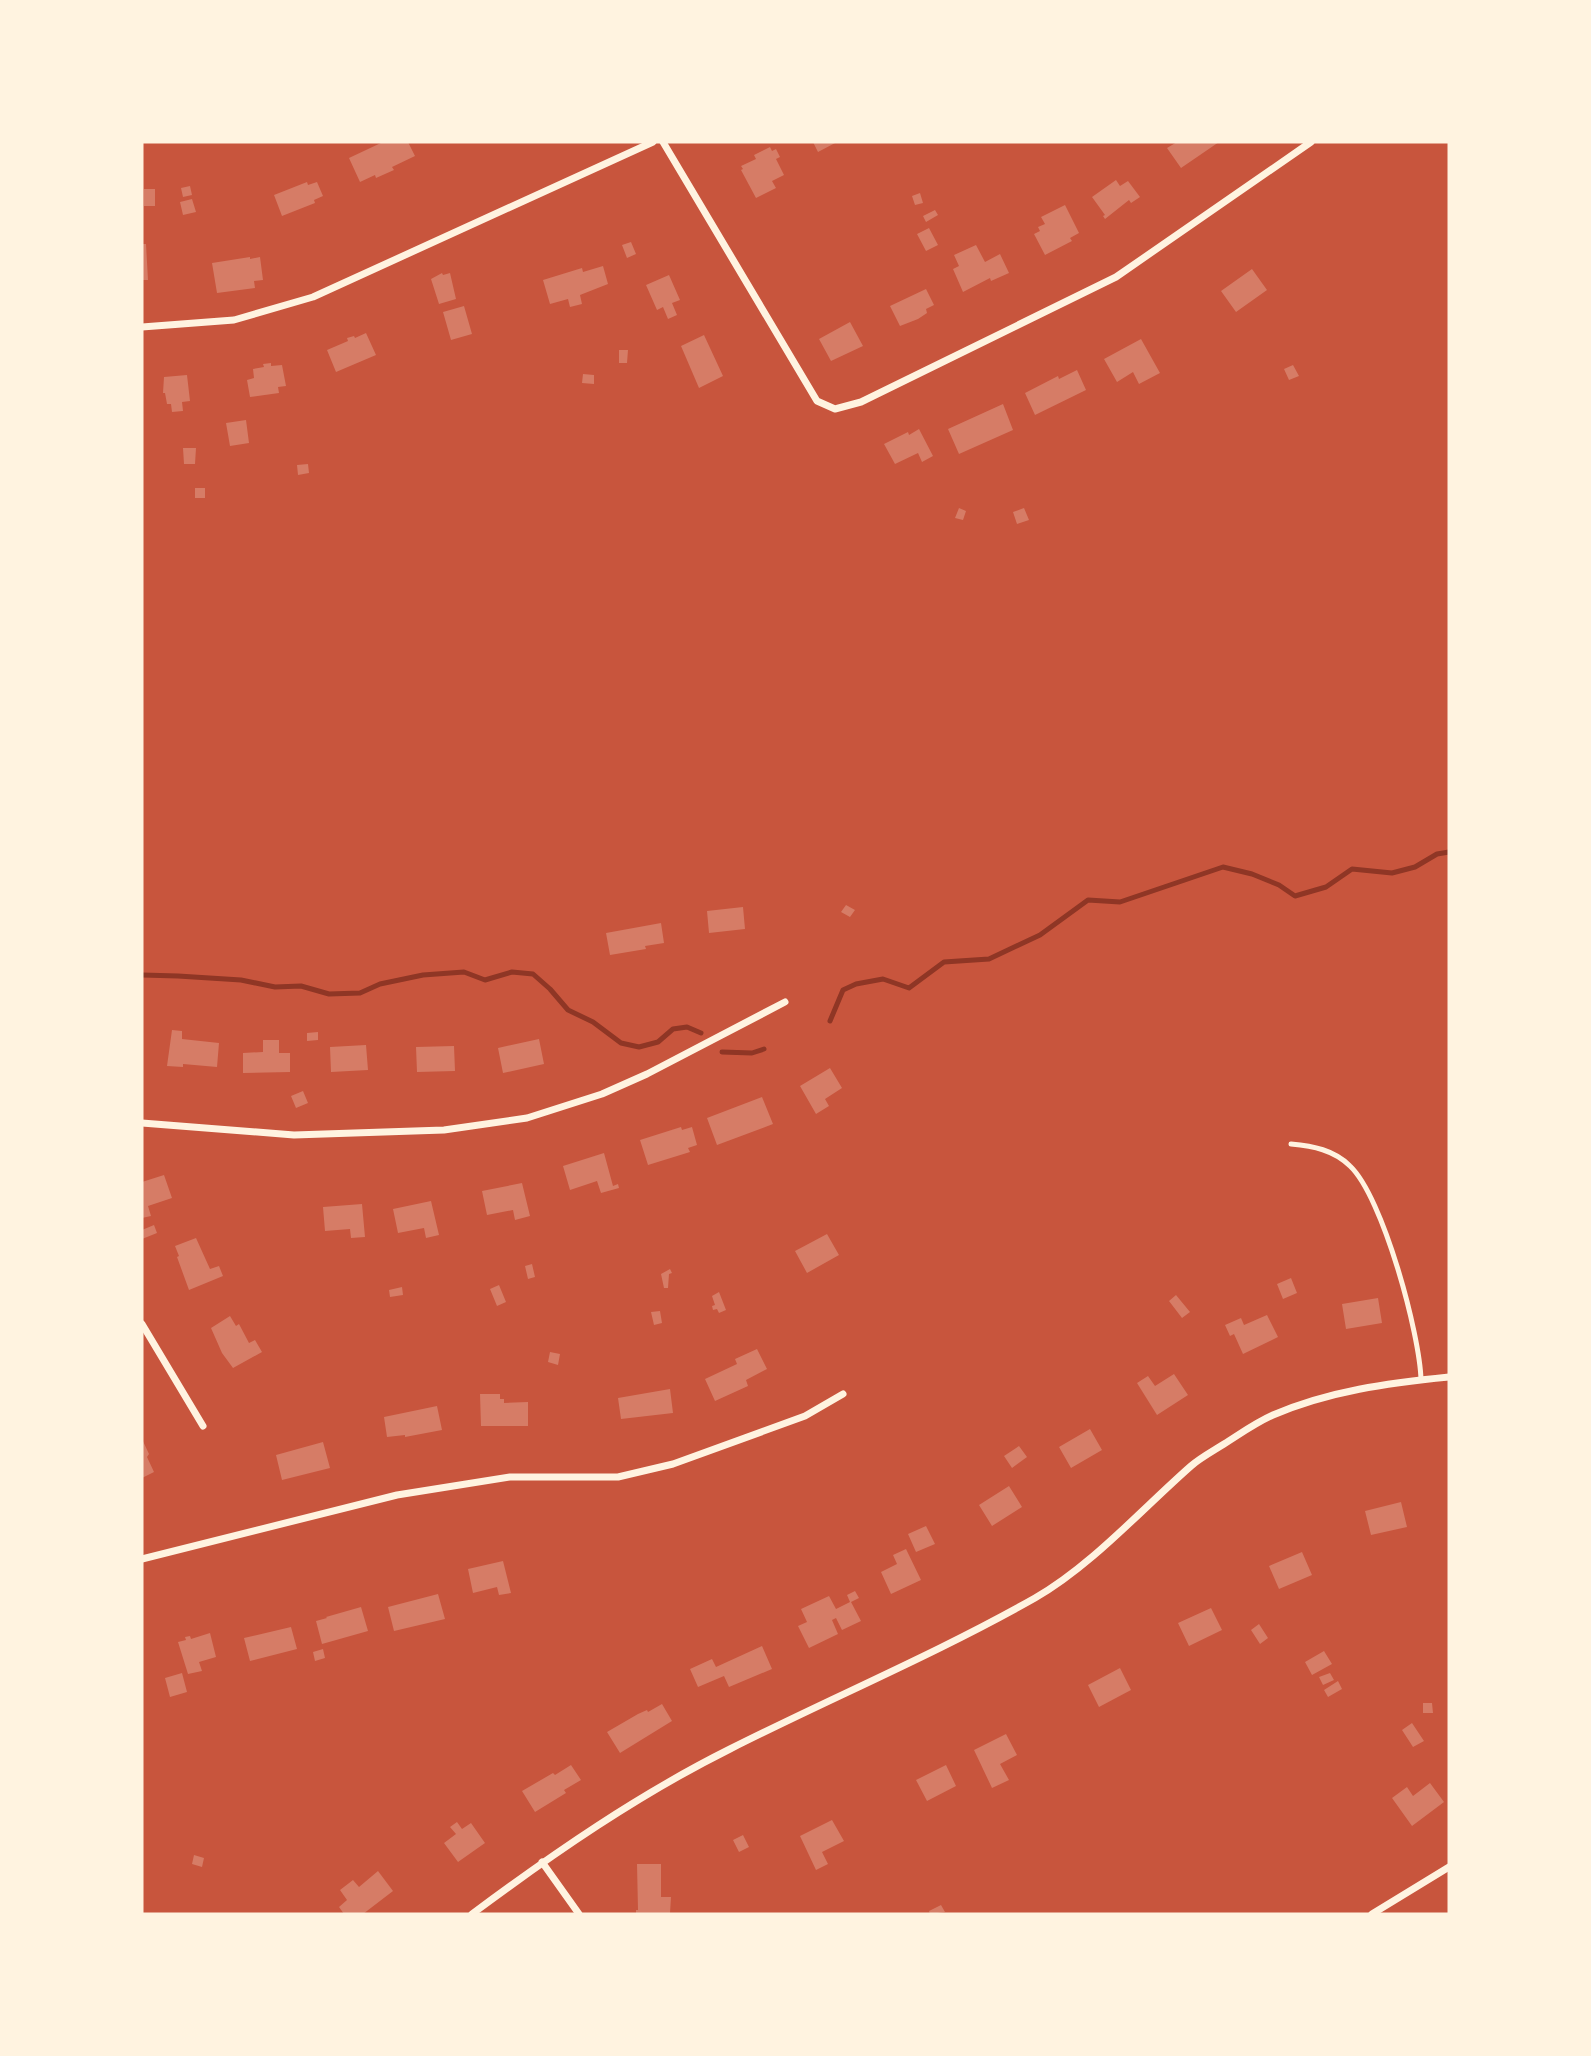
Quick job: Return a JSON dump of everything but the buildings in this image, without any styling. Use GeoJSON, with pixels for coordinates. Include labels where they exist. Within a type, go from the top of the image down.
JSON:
{"type":"FeatureCollection","features":[{"type":"Feature","properties":{"kind":"street"},"geometry":{"type":"LineString","coordinates":[[142,327],[234,320],[313,297],[653,142]]}},
{"type":"Feature","properties":{"kind":"street"},"geometry":{"type":"LineString","coordinates":[[663,142],[817,401],[835,409],[861,402],[1116,277],[1311,142]]}},
{"type":"Feature","properties":{"kind":"street"},"geometry":{"type":"LineString","coordinates":[[142,1122],[294,1135],[444,1130],[527,1118],[602,1094],[647,1074],[785,1002]]}},
{"type":"Feature","properties":{"kind":"street"},"geometry":{"type":"LineString","coordinates":[[142,1324],[203,1426]]}},
{"type":"Feature","properties":{"kind":"street"},"geometry":{"type":"LineString","coordinates":[[472,1914],[542,1862],[625,1808],[727,1750],[1037,1597],[1065,1578],[1193,1464],[1254,1424],[1316,1399],[1359,1388],[1449,1377]]}},
{"type":"Feature","properties":{"kind":"street"},"geometry":{"type":"LineString","coordinates":[[142,1559],[397,1496],[510,1477],[629,1475],[673,1464],[805,1416],[843,1394]]}},
{"type":"Feature","properties":{"kind":"street"},"geometry":{"type":"LineString","coordinates":[[542,1862],[579,1914]]}},
{"type":"Feature","properties":{"kind":"street"},"geometry":{"type":"LineString","coordinates":[[1372,1914],[1449,1867]]}},
{"type":"Feature","properties":{"kind":"lane"},"geometry":{"type":"LineString","coordinates":[[1291,1144],[1334,1153],[1352,1167],[1368,1191],[1384,1227],[1401,1284],[1420,1360],[1421,1380]]}},
{"type":"Feature","properties":{"kind":"waterway"},"geometry":{"type":"LineString","coordinates":[[830,1021],[843,990],[856,984],[883,979],[909,988],[944,962],[989,959],[1040,935],[1088,900],[1120,902],[1223,867],[1252,874],[1279,885],[1295,896],[1326,887],[1352,869],[1392,873],[1415,867],[1437,854],[1449,852]]}},
{"type":"Feature","properties":{"kind":"waterway"},"geometry":{"type":"LineString","coordinates":[[142,975],[241,980],[275,987],[301,986],[329,994],[360,993],[380,984],[423,975],[464,972],[485,980],[512,972],[533,974],[568,1010],[593,1022],[621,1043],[639,1047],[658,1042],[673,1029],[687,1027],[701,1033]]}},
{"type":"Feature","properties":{"kind":"waterway"},"geometry":{"type":"LineString","coordinates":[[722,1052],[752,1053],[764,1049]]}}]}
